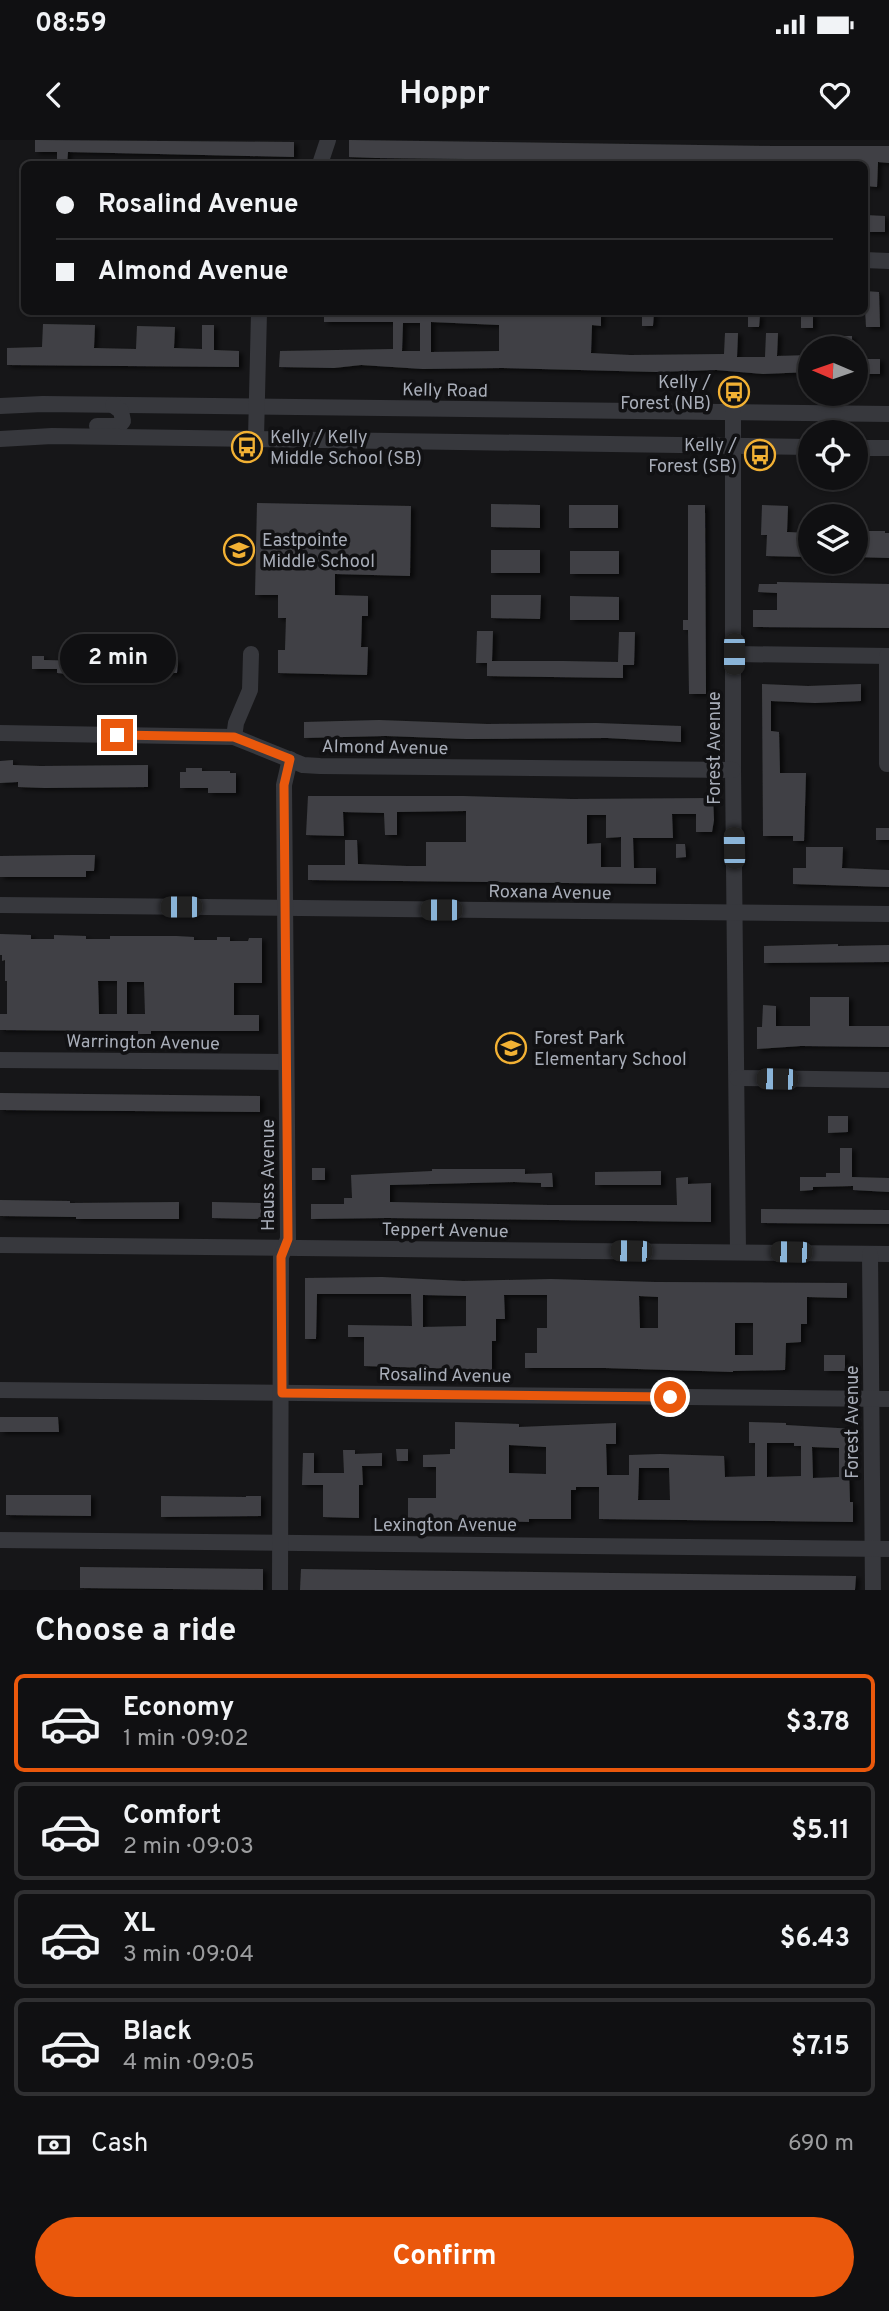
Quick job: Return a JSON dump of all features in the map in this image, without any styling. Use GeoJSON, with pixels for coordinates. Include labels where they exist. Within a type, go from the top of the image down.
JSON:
{"type":"FeatureCollection","features":[{"type":"Feature","properties":{"kind":"street"},"geometry":{"type":"LineString","coordinates":[[321,161],[328,140]]}},
{"type":"Feature","properties":{"kind":"street"},"geometry":{"type":"LineString","coordinates":[[868,260],[889,261]]}},
{"type":"Feature","properties":{"kind":"street"},"geometry":{"type":"LineString","coordinates":[[256,438],[259,315]]}},
{"type":"Feature","properties":{"kind":"street"},"geometry":{"type":"LineString","coordinates":[[52,436],[66,426],[119,426],[124,415],[113,405]]}},
{"type":"Feature","properties":{"kind":"street","name":"Kelly Road"},"geometry":{"type":"LineString","coordinates":[[2,406],[889,414]]}},
{"type":"Feature","properties":{"kind":"street","name":"Forest Avenue"},"geometry":{"type":"LineString","coordinates":[[733,413],[733,770],[738,1251]]}},
{"type":"Feature","properties":{"kind":"street"},"geometry":{"type":"LineString","coordinates":[[0,439],[52,436],[798,447]]}},
{"type":"Feature","properties":{"kind":"street"},"geometry":{"type":"LineString","coordinates":[[868,448],[889,448]]}},
{"type":"Feature","properties":{"kind":"street"},"geometry":{"type":"LineString","coordinates":[[234,737],[236,723],[250,690],[251,654]]}},
{"type":"Feature","properties":{"kind":"street"},"geometry":{"type":"LineString","coordinates":[[734,654],[888,656],[887,765]]}},
{"type":"Feature","properties":{"kind":"street","name":"Almond Avenue"},"geometry":{"type":"LineString","coordinates":[[0,733],[234,737],[303,765],[320,766],[733,770]]}},
{"type":"Feature","properties":{"kind":"street","name":"Hauss Avenue"},"geometry":{"type":"LineString","coordinates":[[280,1590],[281,1257],[288,1239],[284,778],[290,759]]}},
{"type":"Feature","properties":{"kind":"street","name":"Roxana Avenue"},"geometry":{"type":"LineString","coordinates":[[0,905],[889,914]]}},
{"type":"Feature","properties":{"kind":"street","name":"Warrington Avenue"},"geometry":{"type":"LineString","coordinates":[[0,1060],[286,1062]]}},
{"type":"Feature","properties":{"kind":"street"},"geometry":{"type":"LineString","coordinates":[[737,1078],[889,1080]]}},
{"type":"Feature","properties":{"kind":"street","name":"Teppert Avenue"},"geometry":{"type":"LineString","coordinates":[[0,1245],[889,1254]]}},
{"type":"Feature","properties":{"kind":"street","name":"Forest Avenue"},"geometry":{"type":"LineString","coordinates":[[870,1254],[873,1590]]}},
{"type":"Feature","properties":{"kind":"street","name":"Rosalind Avenue"},"geometry":{"type":"LineString","coordinates":[[0,1390],[889,1399]]}},
{"type":"Feature","properties":{"kind":"street","name":"Lexington Avenue"},"geometry":{"type":"LineString","coordinates":[[0,1540],[889,1549]]}},
{"type":"Feature","properties":{"kind":"building"},"geometry":{"type":"Polygon","coordinates":[[[35,140],[294,142],[294,157],[68,152],[67,161],[57,161],[57,152],[35,152],[35,140]]]}},
{"type":"Feature","properties":{"kind":"building"},"geometry":{"type":"Polygon","coordinates":[[[349,140],[889,146],[889,163],[878,162],[877,187],[868,186],[868,161],[349,157],[349,140]]]}},
{"type":"Feature","properties":{"kind":"building"},"geometry":{"type":"Polygon","coordinates":[[[868,215],[885,216],[885,232],[868,232],[868,215]]]}},
{"type":"Feature","properties":{"kind":"building"},"geometry":{"type":"Polygon","coordinates":[[[868,291],[879,292],[880,327],[866,327],[868,291]]]}},
{"type":"Feature","properties":{"kind":"building"},"geometry":{"type":"Polygon","coordinates":[[[324,315],[601,315],[601,326],[592,325],[591,353],[630,355],[724,354],[725,333],[738,333],[737,357],[765,357],[766,333],[778,333],[777,356],[798,355],[798,373],[423,369],[361,365],[334,368],[279,367],[280,351],[393,349],[393,322],[324,322],[324,315]],[[431,322],[431,352],[499,351],[499,325],[431,322]],[[403,323],[402,351],[420,351],[420,323],[403,323]]]}},
{"type":"Feature","properties":{"kind":"building"},"geometry":{"type":"Polygon","coordinates":[[[642,315],[654,315],[653,326],[642,326],[642,315]]]}},
{"type":"Feature","properties":{"kind":"building"},"geometry":{"type":"Polygon","coordinates":[[[748,315],[760,315],[759,327],[748,327],[748,315]]]}},
{"type":"Feature","properties":{"kind":"building"},"geometry":{"type":"Polygon","coordinates":[[[801,315],[813,315],[813,328],[801,328],[801,315]]]}},
{"type":"Feature","properties":{"kind":"building"},"geometry":{"type":"Polygon","coordinates":[[[43,324],[95,325],[94,348],[136,349],[137,326],[175,327],[174,348],[202,349],[202,325],[214,325],[214,350],[239,351],[239,367],[7,365],[7,348],[42,347],[43,324]]]}},
{"type":"Feature","properties":{"kind":"building"},"geometry":{"type":"Polygon","coordinates":[[[868,359],[880,359],[880,374],[868,374],[868,359]]]}},
{"type":"Feature","properties":{"kind":"building"},"geometry":{"type":"Polygon","coordinates":[[[257,503],[411,506],[410,576],[335,574],[335,595],[368,596],[368,616],[362,616],[361,647],[368,647],[367,675],[278,673],[278,650],[285,650],[286,618],[278,618],[278,595],[255,595],[257,503]]]}},
{"type":"Feature","properties":{"kind":"building"},"geometry":{"type":"Polygon","coordinates":[[[491,504],[540,505],[540,528],[491,527],[491,504]]]}},
{"type":"Feature","properties":{"kind":"building"},"geometry":{"type":"Polygon","coordinates":[[[569,505],[618,505],[618,528],[569,528],[569,505]]]}},
{"type":"Feature","properties":{"kind":"building"},"geometry":{"type":"Polygon","coordinates":[[[688,505],[705,505],[706,694],[689,694],[688,630],[683,630],[683,620],[688,620],[688,505]]]}},
{"type":"Feature","properties":{"kind":"building"},"geometry":{"type":"Polygon","coordinates":[[[762,505],[788,506],[787,532],[798,532],[798,557],[766,556],[767,535],[761,535],[762,505]]]}},
{"type":"Feature","properties":{"kind":"building"},"geometry":{"type":"Polygon","coordinates":[[[868,531],[889,533],[889,558],[868,557],[868,531]]]}},
{"type":"Feature","properties":{"kind":"building"},"geometry":{"type":"Polygon","coordinates":[[[491,550],[540,550],[540,573],[491,573],[491,550]]]}},
{"type":"Feature","properties":{"kind":"building"},"geometry":{"type":"Polygon","coordinates":[[[570,551],[619,551],[619,574],[570,574],[570,551]]]}},
{"type":"Feature","properties":{"kind":"building"},"geometry":{"type":"Polygon","coordinates":[[[759,584],[889,584],[889,628],[753,627],[753,610],[777,610],[777,593],[758,592],[759,584]]]}},
{"type":"Feature","properties":{"kind":"building"},"geometry":{"type":"Polygon","coordinates":[[[491,595],[541,595],[540,619],[491,618],[491,595]]]}},
{"type":"Feature","properties":{"kind":"building"},"geometry":{"type":"Polygon","coordinates":[[[570,596],[619,597],[619,620],[570,620],[570,596]]]}},
{"type":"Feature","properties":{"kind":"building"},"geometry":{"type":"Polygon","coordinates":[[[477,631],[493,631],[492,661],[618,662],[619,632],[635,632],[634,665],[623,665],[623,678],[487,676],[487,663],[476,663],[477,631]]]}},
{"type":"Feature","properties":{"kind":"building"},"geometry":{"type":"Polygon","coordinates":[[[32,656],[44,656],[44,660],[84,661],[84,657],[111,656],[178,660],[177,673],[96,669],[69,670],[69,674],[57,673],[57,669],[32,669],[32,656]]]}},
{"type":"Feature","properties":{"kind":"building"},"geometry":{"type":"Polygon","coordinates":[[[762,684],[861,684],[861,701],[771,701],[771,731],[779,732],[780,773],[806,773],[804,841],[793,841],[793,836],[763,836],[762,684]]]}},
{"type":"Feature","properties":{"kind":"building"},"geometry":{"type":"Polygon","coordinates":[[[379,720],[681,726],[681,742],[607,738],[304,738],[304,722],[379,720]]]}},
{"type":"Feature","properties":{"kind":"building"},"geometry":{"type":"Polygon","coordinates":[[[13,760],[13,765],[40,766],[148,765],[148,787],[45,788],[18,787],[18,782],[0,783],[0,761],[13,760]]]}},
{"type":"Feature","properties":{"kind":"building"},"geometry":{"type":"Polygon","coordinates":[[[186,768],[236,773],[236,793],[208,793],[208,788],[180,788],[180,772],[186,772],[186,768]]]}},
{"type":"Feature","properties":{"kind":"building"},"geometry":{"type":"Polygon","coordinates":[[[308,796],[713,798],[712,832],[696,832],[696,814],[672,814],[673,838],[633,838],[634,868],[656,868],[656,884],[308,880],[308,865],[345,865],[345,840],[357,840],[358,864],[426,866],[426,842],[466,842],[466,811],[397,812],[397,835],[385,835],[384,813],[343,812],[344,836],[306,835],[308,796]],[[587,815],[587,844],[601,843],[601,867],[621,867],[621,837],[606,838],[606,815],[587,815]]]}},
{"type":"Feature","properties":{"kind":"building"},"geometry":{"type":"Polygon","coordinates":[[[876,828],[889,828],[889,840],[876,840],[876,828]]]}},
{"type":"Feature","properties":{"kind":"building"},"geometry":{"type":"Polygon","coordinates":[[[676,844],[685,844],[686,857],[676,858],[676,844]]]}},
{"type":"Feature","properties":{"kind":"building"},"geometry":{"type":"Polygon","coordinates":[[[806,847],[843,847],[842,868],[889,870],[889,887],[793,884],[793,868],[806,868],[806,847]]]}},
{"type":"Feature","properties":{"kind":"building"},"geometry":{"type":"Polygon","coordinates":[[[95,855],[94,871],[86,871],[86,877],[0,877],[0,856],[95,855]]]}},
{"type":"Feature","properties":{"kind":"building"},"geometry":{"type":"Polygon","coordinates":[[[0,934],[31,935],[31,939],[54,939],[54,935],[86,936],[86,939],[110,939],[110,936],[176,936],[194,937],[194,940],[230,937],[230,941],[248,941],[249,938],[262,938],[262,983],[234,983],[234,1015],[259,1015],[259,1031],[151,1031],[151,1034],[138,1034],[138,1031],[0,1030],[0,1014],[7,1014],[7,981],[5,960],[2,961],[0,934]],[[98,981],[99,1014],[117,1014],[117,981],[98,981]],[[127,982],[127,1014],[145,1014],[144,982],[127,982]]]}},
{"type":"Feature","properties":{"kind":"building"},"geometry":{"type":"Polygon","coordinates":[[[889,945],[889,962],[764,963],[764,946],[889,945]]]}},
{"type":"Feature","properties":{"kind":"building"},"geometry":{"type":"Polygon","coordinates":[[[810,997],[849,997],[849,1026],[889,1026],[889,1047],[801,1046],[757,1049],[757,1027],[762,1027],[763,1005],[776,1006],[776,1026],[810,1026],[810,997]]]}},
{"type":"Feature","properties":{"kind":"building"},"geometry":{"type":"Polygon","coordinates":[[[0,1093],[260,1096],[260,1112],[0,1110],[0,1093]]]}},
{"type":"Feature","properties":{"kind":"building"},"geometry":{"type":"Polygon","coordinates":[[[828,1116],[848,1116],[848,1132],[828,1133],[828,1116]]]}},
{"type":"Feature","properties":{"kind":"building"},"geometry":{"type":"Polygon","coordinates":[[[840,1148],[852,1148],[852,1177],[889,1178],[889,1192],[853,1190],[853,1186],[813,1187],[813,1190],[800,1191],[800,1177],[826,1177],[826,1173],[840,1173],[840,1148]]]}},
{"type":"Feature","properties":{"kind":"building"},"geometry":{"type":"Polygon","coordinates":[[[312,1168],[325,1168],[325,1180],[312,1180],[312,1168]]]}},
{"type":"Feature","properties":{"kind":"building"},"geometry":{"type":"Polygon","coordinates":[[[432,1169],[525,1169],[525,1174],[552,1173],[553,1187],[541,1187],[541,1183],[514,1182],[390,1185],[390,1202],[677,1205],[676,1178],[688,1177],[688,1184],[711,1183],[711,1222],[311,1219],[311,1204],[344,1204],[344,1198],[352,1198],[351,1175],[432,1169]]]}},
{"type":"Feature","properties":{"kind":"building"},"geometry":{"type":"Polygon","coordinates":[[[661,1171],[661,1185],[595,1185],[595,1172],[661,1171]]]}},
{"type":"Feature","properties":{"kind":"building"},"geometry":{"type":"Polygon","coordinates":[[[0,1200],[70,1203],[179,1202],[179,1219],[0,1216],[0,1200]]]}},
{"type":"Feature","properties":{"kind":"building"},"geometry":{"type":"Polygon","coordinates":[[[212,1202],[261,1203],[262,1219],[212,1218],[212,1202]]]}},
{"type":"Feature","properties":{"kind":"building"},"geometry":{"type":"Polygon","coordinates":[[[761,1209],[889,1210],[889,1224],[761,1223],[761,1209]]]}},
{"type":"Feature","properties":{"kind":"building"},"geometry":{"type":"Polygon","coordinates":[[[305,1278],[847,1283],[847,1298],[807,1297],[807,1324],[801,1324],[801,1342],[786,1343],[785,1370],[733,1372],[525,1368],[525,1353],[537,1353],[537,1328],[547,1328],[547,1295],[504,1295],[505,1319],[496,1319],[496,1341],[492,1341],[492,1370],[364,1366],[364,1337],[348,1337],[348,1325],[412,1326],[411,1294],[317,1294],[316,1339],[305,1339],[305,1278]],[[423,1295],[423,1327],[466,1326],[466,1296],[423,1295]],[[639,1296],[640,1328],[658,1328],[658,1297],[639,1296]],[[735,1323],[735,1355],[753,1355],[753,1323],[735,1323]]]}},
{"type":"Feature","properties":{"kind":"building"},"geometry":{"type":"Polygon","coordinates":[[[824,1355],[845,1355],[845,1371],[824,1371],[824,1355]]]}},
{"type":"Feature","properties":{"kind":"building"},"geometry":{"type":"Polygon","coordinates":[[[0,1417],[58,1417],[59,1432],[0,1432],[0,1417]]]}},
{"type":"Feature","properties":{"kind":"building"},"geometry":{"type":"Polygon","coordinates":[[[455,1422],[519,1424],[519,1427],[616,1423],[616,1444],[606,1444],[607,1475],[629,1475],[629,1455],[660,1454],[724,1456],[725,1477],[755,1476],[755,1443],[749,1443],[749,1422],[855,1429],[849,1471],[853,1522],[599,1519],[599,1487],[576,1487],[576,1490],[571,1490],[571,1519],[529,1519],[529,1522],[408,1518],[408,1498],[436,1498],[436,1467],[423,1467],[423,1455],[450,1454],[450,1449],[455,1449],[455,1422]],[[767,1443],[767,1477],[801,1476],[801,1446],[794,1446],[794,1443],[767,1443]],[[509,1445],[509,1473],[546,1474],[546,1447],[509,1445]],[[812,1447],[813,1478],[839,1477],[839,1448],[812,1447]],[[639,1468],[638,1500],[670,1500],[669,1468],[639,1468]]]}},
{"type":"Feature","properties":{"kind":"building"},"geometry":{"type":"Polygon","coordinates":[[[396,1449],[408,1449],[408,1461],[397,1461],[396,1449]]]}},
{"type":"Feature","properties":{"kind":"building"},"geometry":{"type":"Polygon","coordinates":[[[343,1450],[355,1450],[355,1454],[382,1453],[382,1466],[362,1466],[359,1518],[323,1517],[323,1485],[302,1485],[303,1453],[314,1453],[314,1473],[344,1473],[343,1450]]]}},
{"type":"Feature","properties":{"kind":"building"},"geometry":{"type":"Polygon","coordinates":[[[6,1495],[91,1495],[91,1516],[6,1515],[6,1495]]]}},
{"type":"Feature","properties":{"kind":"building"},"geometry":{"type":"Polygon","coordinates":[[[161,1496],[261,1496],[261,1516],[161,1517],[161,1496]]]}},
{"type":"Feature","properties":{"kind":"building"},"geometry":{"type":"Polygon","coordinates":[[[80,1567],[263,1569],[263,1590],[80,1588],[80,1567]]]}},
{"type":"Feature","properties":{"kind":"building"},"geometry":{"type":"Polygon","coordinates":[[[301,1569],[856,1576],[855,1590],[300,1590],[301,1569]]]}},
{"type":"Feature","properties":{"kind":"place","name":"Kelly / Forest (NB)"},"geometry":{"type":"Point","coordinates":[734,392]}},
{"type":"Feature","properties":{"kind":"place","name":"Kelly / Kelly Middle School (SB)"},"geometry":{"type":"Point","coordinates":[247,447]}},
{"type":"Feature","properties":{"kind":"place","name":"Kelly / Forest (SB)"},"geometry":{"type":"Point","coordinates":[760,455]}},
{"type":"Feature","properties":{"kind":"place","name":"Eastpointe Middle School"},"geometry":{"type":"Point","coordinates":[239,550]}},
{"type":"Feature","properties":{"kind":"place","name":"Forest Park Elementary School"},"geometry":{"type":"Point","coordinates":[511,1048]}},
{"type":"Feature","properties":{"kind":"route"},"geometry":{"type":"LineString","coordinates":[[117,735],[234,737],[290,759],[284,785],[288,1239],[281,1257],[282,1393],[670,1397]]}}]}
